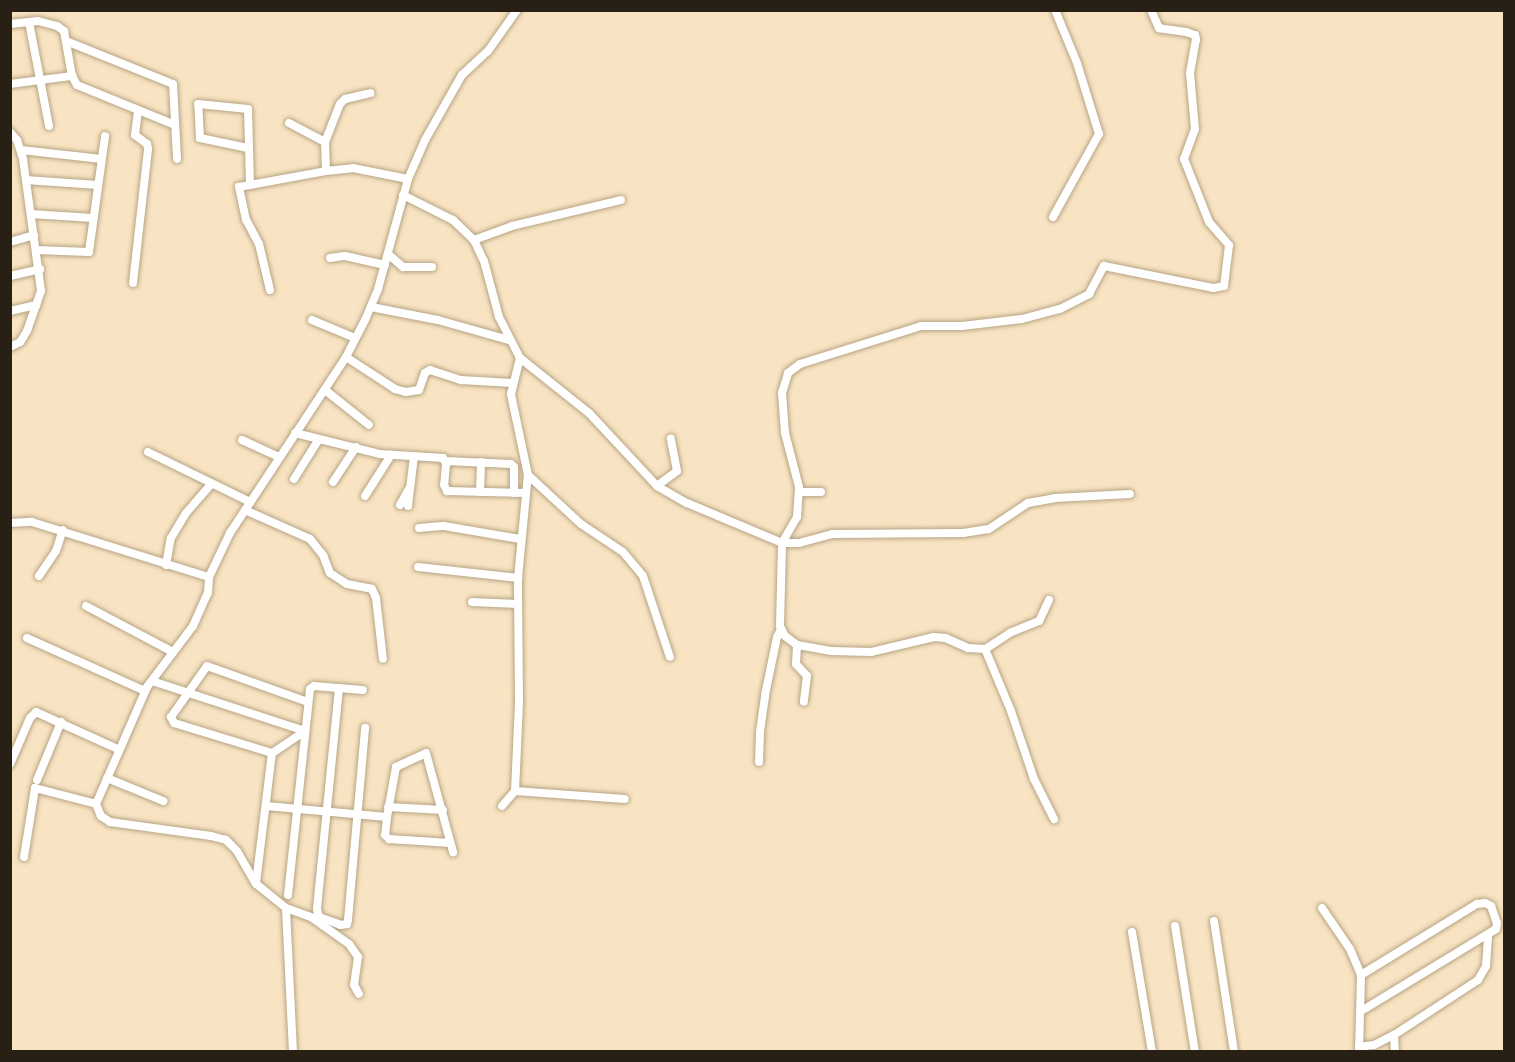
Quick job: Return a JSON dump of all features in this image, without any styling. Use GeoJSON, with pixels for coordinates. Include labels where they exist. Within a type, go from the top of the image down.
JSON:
{"type":"FeatureCollection","features":[{"type":"Feature","properties":{"kind":"street"},"geometry":{"type":"LineString","coordinates":[[1053,217],[1098,134],[1077,63],[1055,10]]}},
{"type":"Feature","properties":{"kind":"street"},"geometry":{"type":"LineString","coordinates":[[1048,600],[1039,621],[1010,633],[985,649],[968,648],[946,638],[934,637],[871,652],[831,651],[797,645],[785,636],[781,629],[779,613],[782,543],[797,517],[799,492],[785,433],[782,393],[788,373],[800,364],[921,326],[962,326],[1022,319],[1060,309],[1089,294],[1104,266],[1213,288],[1224,286],[1229,245],[1209,222],[1184,159],[1195,129],[1190,74],[1195,35],[1160,28],[1151,10]]}},
{"type":"Feature","properties":{"kind":"street"},"geometry":{"type":"LineString","coordinates":[[359,994],[354,985],[358,957],[349,944],[311,917],[286,908],[256,884],[237,851],[226,840],[110,822],[101,816],[96,804],[118,748],[145,691],[193,626],[208,592],[209,577],[230,533],[325,390],[356,338],[371,307],[408,179],[425,140],[462,75],[488,51],[515,11]]}},
{"type":"Feature","properties":{"kind":"street"},"geometry":{"type":"LineString","coordinates":[[10,24],[38,21],[57,26],[64,31],[72,76],[81,88],[175,124]]}},
{"type":"Feature","properties":{"kind":"street"},"geometry":{"type":"LineString","coordinates":[[29,22],[49,126]]}},
{"type":"Feature","properties":{"kind":"street"},"geometry":{"type":"LineString","coordinates":[[66,41],[169,81],[175,90],[177,159]]}},
{"type":"Feature","properties":{"kind":"street"},"geometry":{"type":"LineString","coordinates":[[10,84],[72,76]]}},
{"type":"Feature","properties":{"kind":"street"},"geometry":{"type":"LineString","coordinates":[[326,171],[325,142],[340,104],[345,99],[370,93]]}},
{"type":"Feature","properties":{"kind":"street"},"geometry":{"type":"LineString","coordinates":[[248,148],[200,138],[198,104],[248,109],[250,183]]}},
{"type":"Feature","properties":{"kind":"street"},"geometry":{"type":"LineString","coordinates":[[133,284],[148,148],[147,144],[135,135],[138,110]]}},
{"type":"Feature","properties":{"kind":"street"},"geometry":{"type":"LineString","coordinates":[[289,123],[325,142]]}},
{"type":"Feature","properties":{"kind":"street"},"geometry":{"type":"LineString","coordinates":[[10,347],[20,342],[27,331],[41,291],[40,268],[21,150],[11,132]]}},
{"type":"Feature","properties":{"kind":"street"},"geometry":{"type":"LineString","coordinates":[[36,250],[88,253],[105,136]]}},
{"type":"Feature","properties":{"kind":"street"},"geometry":{"type":"LineString","coordinates":[[21,150],[101,159]]}},
{"type":"Feature","properties":{"kind":"street"},"geometry":{"type":"LineString","coordinates":[[270,290],[259,244],[246,220],[239,187],[250,183],[353,168],[408,179]]}},
{"type":"Feature","properties":{"kind":"street"},"geometry":{"type":"LineString","coordinates":[[26,180],[98,185]]}},
{"type":"Feature","properties":{"kind":"street"},"geometry":{"type":"LineString","coordinates":[[403,195],[453,220],[474,240],[484,261],[499,317],[520,358],[589,413],[657,486],[687,503],[782,543],[799,543],[833,534],[963,533],[988,528],[1028,503],[1055,498],[1130,494]]}},
{"type":"Feature","properties":{"kind":"street"},"geometry":{"type":"LineString","coordinates":[[474,240],[512,226],[621,200]]}},
{"type":"Feature","properties":{"kind":"street"},"geometry":{"type":"LineString","coordinates":[[31,214],[93,218]]}},
{"type":"Feature","properties":{"kind":"street"},"geometry":{"type":"LineString","coordinates":[[10,242],[34,236]]}},
{"type":"Feature","properties":{"kind":"street"},"geometry":{"type":"LineString","coordinates":[[388,254],[404,267],[432,267]]}},
{"type":"Feature","properties":{"kind":"street"},"geometry":{"type":"LineString","coordinates":[[330,258],[345,256],[385,265]]}},
{"type":"Feature","properties":{"kind":"street"},"geometry":{"type":"LineString","coordinates":[[10,276],[40,268]]}},
{"type":"Feature","properties":{"kind":"street"},"geometry":{"type":"LineString","coordinates":[[10,311],[36,305]]}},
{"type":"Feature","properties":{"kind":"street"},"geometry":{"type":"LineString","coordinates":[[371,307],[438,320],[509,340]]}},
{"type":"Feature","properties":{"kind":"street"},"geometry":{"type":"LineString","coordinates":[[312,320],[356,338]]}},
{"type":"Feature","properties":{"kind":"street"},"geometry":{"type":"LineString","coordinates":[[346,357],[395,389],[406,392],[419,390],[425,373],[430,370],[461,380],[512,383]]}},
{"type":"Feature","properties":{"kind":"street"},"geometry":{"type":"LineString","coordinates":[[502,806],[515,790],[519,702],[518,578],[528,475],[511,394],[520,358]]}},
{"type":"Feature","properties":{"kind":"street"},"geometry":{"type":"LineString","coordinates":[[325,390],[369,424]]}},
{"type":"Feature","properties":{"kind":"street"},"geometry":{"type":"LineString","coordinates":[[295,433],[391,455],[443,458],[446,461],[511,464],[514,467],[514,493]]}},
{"type":"Feature","properties":{"kind":"street"},"geometry":{"type":"LineString","coordinates":[[294,479],[319,439]]}},
{"type":"Feature","properties":{"kind":"street"},"geometry":{"type":"LineString","coordinates":[[657,486],[677,471],[671,439]]}},
{"type":"Feature","properties":{"kind":"street"},"geometry":{"type":"LineString","coordinates":[[242,440],[279,457]]}},
{"type":"Feature","properties":{"kind":"street"},"geometry":{"type":"LineString","coordinates":[[333,482],[356,447]]}},
{"type":"Feature","properties":{"kind":"street"},"geometry":{"type":"LineString","coordinates":[[148,452],[310,539],[322,555],[330,573],[347,584],[372,589],[376,598],[383,659]]}},
{"type":"Feature","properties":{"kind":"street"},"geometry":{"type":"LineString","coordinates":[[365,496],[391,455]]}},
{"type":"Feature","properties":{"kind":"street"},"geometry":{"type":"LineString","coordinates":[[404,505],[412,484],[414,456]]}},
{"type":"Feature","properties":{"kind":"street"},"geometry":{"type":"LineString","coordinates":[[446,461],[444,485],[447,491],[525,493]]}},
{"type":"Feature","properties":{"kind":"street"},"geometry":{"type":"LineString","coordinates":[[480,492],[481,462]]}},
{"type":"Feature","properties":{"kind":"street"},"geometry":{"type":"LineString","coordinates":[[528,475],[581,524],[623,552],[643,576],[670,657]]}},
{"type":"Feature","properties":{"kind":"street"},"geometry":{"type":"LineString","coordinates":[[166,566],[171,538],[186,513],[211,484]]}},
{"type":"Feature","properties":{"kind":"street"},"geometry":{"type":"LineString","coordinates":[[799,492],[821,492]]}},
{"type":"Feature","properties":{"kind":"street"},"geometry":{"type":"LineString","coordinates":[[10,523],[32,522],[63,530],[166,566],[209,577]]}},
{"type":"Feature","properties":{"kind":"street"},"geometry":{"type":"LineString","coordinates":[[418,528],[444,526],[520,539]]}},
{"type":"Feature","properties":{"kind":"street"},"geometry":{"type":"LineString","coordinates":[[39,576],[56,551],[63,530]]}},
{"type":"Feature","properties":{"kind":"street"},"geometry":{"type":"LineString","coordinates":[[418,567],[518,578]]}},
{"type":"Feature","properties":{"kind":"street"},"geometry":{"type":"LineString","coordinates":[[472,602],[518,604]]}},
{"type":"Feature","properties":{"kind":"street"},"geometry":{"type":"LineString","coordinates":[[86,606],[173,652]]}},
{"type":"Feature","properties":{"kind":"street"},"geometry":{"type":"LineString","coordinates":[[759,762],[765,695],[777,637],[781,629]]}},
{"type":"Feature","properties":{"kind":"street"},"geometry":{"type":"LineString","coordinates":[[27,638],[145,691]]}},
{"type":"Feature","properties":{"kind":"street"},"geometry":{"type":"LineString","coordinates":[[797,645],[796,664],[807,676],[804,702]]}},
{"type":"Feature","properties":{"kind":"street"},"geometry":{"type":"LineString","coordinates":[[985,649],[1011,711],[1034,779],[1054,819]]}},
{"type":"Feature","properties":{"kind":"street"},"geometry":{"type":"LineString","coordinates":[[272,753],[172,722],[171,716],[207,666],[308,702]]}},
{"type":"Feature","properties":{"kind":"street"},"geometry":{"type":"LineString","coordinates":[[152,681],[305,731]]}},
{"type":"Feature","properties":{"kind":"street"},"geometry":{"type":"LineString","coordinates":[[288,895],[308,702],[313,686],[363,690]]}},
{"type":"Feature","properties":{"kind":"street"},"geometry":{"type":"LineString","coordinates":[[339,688],[317,912],[322,919],[341,925],[347,924],[348,920],[364,728]]}},
{"type":"Feature","properties":{"kind":"street"},"geometry":{"type":"LineString","coordinates":[[10,764],[32,714],[40,713],[118,748]]}},
{"type":"Feature","properties":{"kind":"street"},"geometry":{"type":"LineString","coordinates":[[37,780],[61,722]]}},
{"type":"Feature","properties":{"kind":"street"},"geometry":{"type":"LineString","coordinates":[[256,884],[272,753],[305,731]]}},
{"type":"Feature","properties":{"kind":"street"},"geometry":{"type":"LineString","coordinates":[[425,753],[443,810],[452,847],[389,839],[385,835],[396,767],[425,753]]}},
{"type":"Feature","properties":{"kind":"street"},"geometry":{"type":"LineString","coordinates":[[107,778],[163,801]]}},
{"type":"Feature","properties":{"kind":"street"},"geometry":{"type":"LineString","coordinates":[[24,856],[35,788],[96,804]]}},
{"type":"Feature","properties":{"kind":"street"},"geometry":{"type":"LineString","coordinates":[[515,790],[625,799]]}},
{"type":"Feature","properties":{"kind":"street"},"geometry":{"type":"LineString","coordinates":[[266,806],[357,814],[443,810]]}},
{"type":"Feature","properties":{"kind":"street"},"geometry":{"type":"LineString","coordinates":[[1361,975],[1455,916],[1482,903],[1491,906],[1497,923],[1496,929],[1361,1011]]}},
{"type":"Feature","properties":{"kind":"street"},"geometry":{"type":"LineString","coordinates":[[286,908],[293,1052]]}},
{"type":"Feature","properties":{"kind":"street"},"geometry":{"type":"LineString","coordinates":[[1322,908],[1350,949],[1361,975],[1359,1049],[1374,1045],[1394,1035],[1478,980],[1486,966],[1488,934]]}},
{"type":"Feature","properties":{"kind":"street"},"geometry":{"type":"LineString","coordinates":[[1214,921],[1234,1052]]}},
{"type":"Feature","properties":{"kind":"street"},"geometry":{"type":"LineString","coordinates":[[1175,926],[1195,1052]]}},
{"type":"Feature","properties":{"kind":"street"},"geometry":{"type":"LineString","coordinates":[[1132,932],[1152,1052]]}},
{"type":"Feature","properties":{"kind":"street"},"geometry":{"type":"LineString","coordinates":[[1394,1035],[1395,1052]]}}]}
